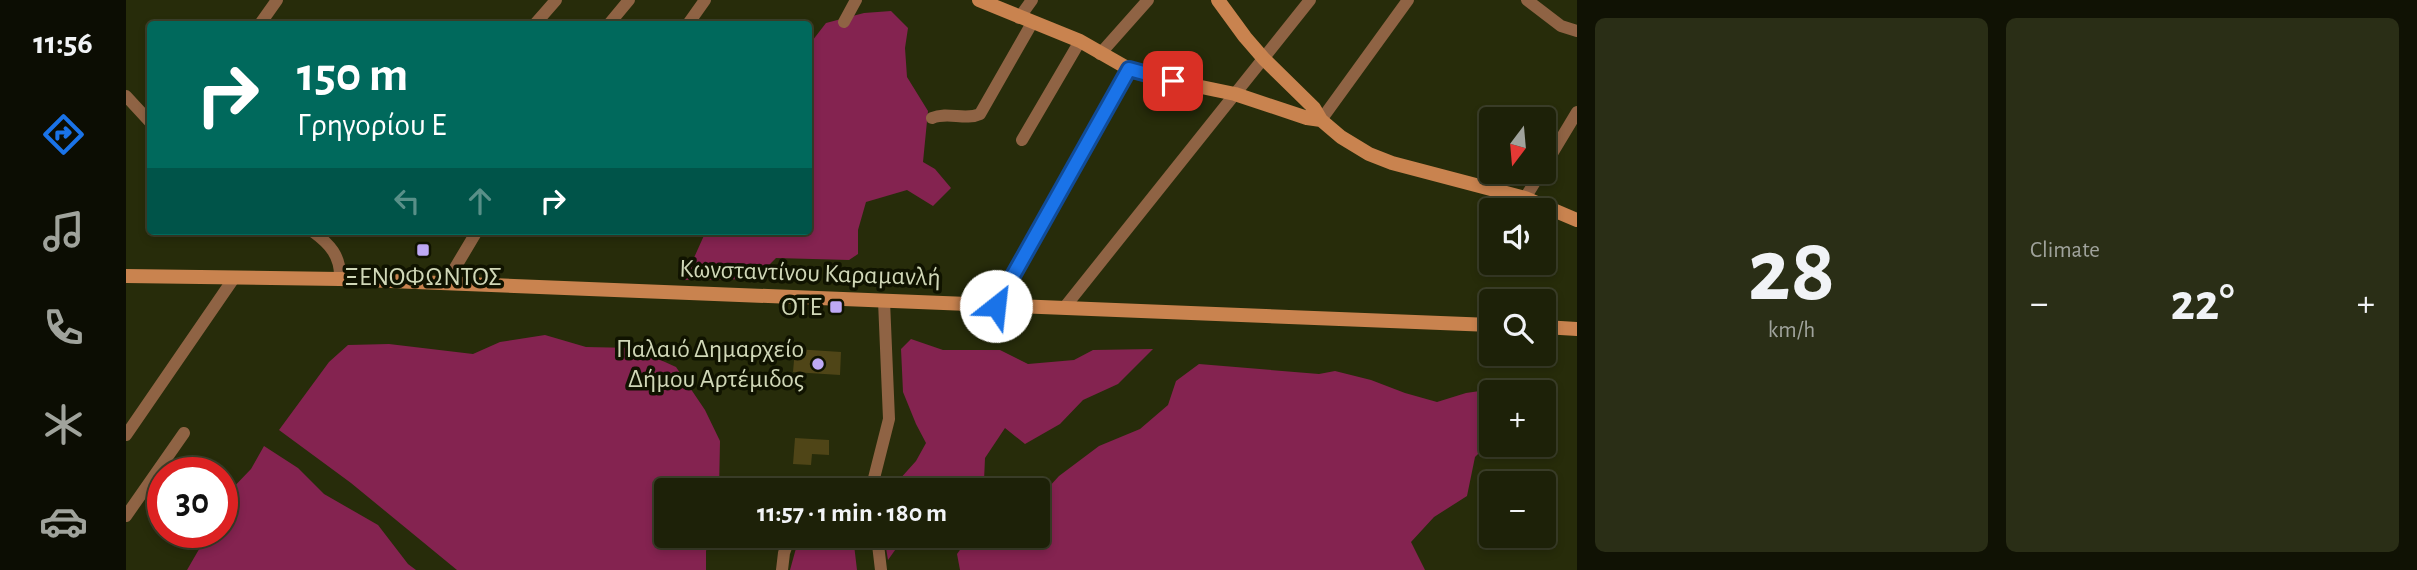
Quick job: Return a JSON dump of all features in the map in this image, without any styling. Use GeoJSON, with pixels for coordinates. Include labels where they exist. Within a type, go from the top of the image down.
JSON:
{"type":"FeatureCollection","features":[{"type":"Feature","properties":{"kind":"main road"},"geometry":{"type":"LineString","coordinates":[[979,0],[1025,21],[1080,41],[1129,69],[1153,77],[1235,94],[1307,118],[1321,120]]}},
{"type":"Feature","properties":{"kind":"main road"},"geometry":{"type":"LineString","coordinates":[[1218,0],[1264,59],[1314,108],[1321,120],[1350,142],[1392,163],[1525,198]]}},
{"type":"Feature","properties":{"kind":"main road"},"geometry":{"type":"LineString","coordinates":[[1556,211],[1577,220]]}},
{"type":"Feature","properties":{"kind":"main road","name":"Κωνσταντίνου Καραμανλή"},"geometry":{"type":"LineString","coordinates":[[126,276],[340,279],[1479,325]]}},
{"type":"Feature","properties":{"kind":"main road"},"geometry":{"type":"LineString","coordinates":[[1556,328],[1577,329]]}},
{"type":"Feature","properties":{"kind":"street"},"geometry":{"type":"LineString","coordinates":[[262,21],[277,0]]}},
{"type":"Feature","properties":{"kind":"street"},"geometry":{"type":"LineString","coordinates":[[538,21],[556,0]]}},
{"type":"Feature","properties":{"kind":"street"},"geometry":{"type":"LineString","coordinates":[[612,21],[629,0]]}},
{"type":"Feature","properties":{"kind":"street"},"geometry":{"type":"LineString","coordinates":[[690,21],[705,0]]}},
{"type":"Feature","properties":{"kind":"street"},"geometry":{"type":"LineString","coordinates":[[844,22],[856,0]]}},
{"type":"Feature","properties":{"kind":"street"},"geometry":{"type":"LineString","coordinates":[[932,118],[939,115],[973,117],[980,114],[1025,21],[1032,0]]}},
{"type":"Feature","properties":{"kind":"street"},"geometry":{"type":"LineString","coordinates":[[1100,54],[1148,0]]}},
{"type":"Feature","properties":{"kind":"street"},"geometry":{"type":"LineString","coordinates":[[1064,309],[1310,0]]}},
{"type":"Feature","properties":{"kind":"street"},"geometry":{"type":"LineString","coordinates":[[1321,120],[1408,0]]}},
{"type":"Feature","properties":{"kind":"street"},"geometry":{"type":"LineString","coordinates":[[1527,0],[1561,26],[1577,30]]}},
{"type":"Feature","properties":{"kind":"street"},"geometry":{"type":"LineString","coordinates":[[1022,140],[1080,41]]}},
{"type":"Feature","properties":{"kind":"street"},"geometry":{"type":"LineString","coordinates":[[996,306],[1129,69]]}},
{"type":"Feature","properties":{"kind":"street"},"geometry":{"type":"LineString","coordinates":[[126,96],[147,119]]}},
{"type":"Feature","properties":{"kind":"street"},"geometry":{"type":"LineString","coordinates":[[1556,146],[1577,112]]}},
{"type":"Feature","properties":{"kind":"street"},"geometry":{"type":"LineString","coordinates":[[1525,198],[1533,184]]}},
{"type":"Feature","properties":{"kind":"street"},"geometry":{"type":"LineString","coordinates":[[317,235],[334,250],[340,279]]}},
{"type":"Feature","properties":{"kind":"street"},"geometry":{"type":"LineString","coordinates":[[446,283],[476,235]]}},
{"type":"Feature","properties":{"kind":"street"},"geometry":{"type":"LineString","coordinates":[[126,435],[234,278]]}},
{"type":"Feature","properties":{"kind":"street"},"geometry":{"type":"LineString","coordinates":[[872,478],[879,463],[889,419],[884,301]]}},
{"type":"Feature","properties":{"kind":"street"},"geometry":{"type":"LineString","coordinates":[[126,516],[184,433]]}},
{"type":"Feature","properties":{"kind":"street"},"geometry":{"type":"LineString","coordinates":[[782,570],[786,548]]}},
{"type":"Feature","properties":{"kind":"street"},"geometry":{"type":"LineString","coordinates":[[878,548],[881,570]]}},
{"type":"Feature","properties":{"kind":"shaded area"},"geometry":{"type":"Polygon","coordinates":[[[891,11],[908,28],[905,48],[907,77],[928,111],[923,162],[935,169],[951,188],[933,206],[907,190],[866,202],[858,230],[858,254],[849,260],[776,258],[755,279],[684,280],[704,235],[812,235],[812,41],[826,23],[864,13],[891,11]]]}},
{"type":"Feature","properties":{"kind":"shaded area"},"geometry":{"type":"Polygon","coordinates":[[[545,335],[586,347],[634,348],[676,367],[705,410],[720,441],[719,478],[654,478],[654,548],[707,548],[706,570],[457,570],[351,483],[279,430],[329,362],[348,345],[389,344],[473,354],[500,342],[545,335]]]}},
{"type":"Feature","properties":{"kind":"shaded area"},"geometry":{"type":"Polygon","coordinates":[[[911,339],[943,350],[1000,350],[1028,364],[1074,360],[1093,350],[1153,349],[1118,384],[1083,400],[1060,424],[1025,444],[1005,428],[985,458],[984,478],[901,478],[916,461],[926,443],[903,392],[901,349],[911,339]]]}},
{"type":"Feature","properties":{"kind":"shaded area"},"geometry":{"type":"Polygon","coordinates":[[[1199,364],[1319,374],[1335,371],[1437,402],[1479,391],[1479,453],[1475,457],[1467,496],[1434,517],[1411,542],[1425,570],[960,570],[957,554],[961,548],[1050,548],[1050,486],[1099,446],[1140,429],[1168,405],[1176,381],[1199,364]]]}},
{"type":"Feature","properties":{"kind":"shaded area"},"geometry":{"type":"Polygon","coordinates":[[[264,446],[298,468],[324,494],[378,525],[408,564],[416,570],[187,570],[200,548],[238,548],[238,483],[251,469],[264,446]]]}},
{"type":"Feature","properties":{"kind":"shaded area"},"geometry":{"type":"Polygon","coordinates":[[[796,548],[854,548],[857,570],[790,570],[796,548]]]}},
{"type":"Feature","properties":{"kind":"shaded area"},"geometry":{"type":"Polygon","coordinates":[[[886,548],[896,548],[888,560],[886,548]]]}},
{"type":"Feature","properties":{"kind":"building"},"geometry":{"type":"Polygon","coordinates":[[[795,349],[841,352],[840,375],[793,372],[795,349]]]}},
{"type":"Feature","properties":{"kind":"building"},"geometry":{"type":"Polygon","coordinates":[[[795,438],[829,440],[829,455],[812,454],[811,465],[793,464],[795,438]]]}},
{"type":"Feature","properties":{"kind":"place","name":"ΞΕΝΟΦΩΝΤΟΣ"},"geometry":{"type":"Point","coordinates":[423,250]}},
{"type":"Feature","properties":{"kind":"place","name":"ΟΤΕ"},"geometry":{"type":"Point","coordinates":[836,307]}},
{"type":"Feature","properties":{"kind":"place","name":"Παλαιό Δημαρχείο Δήμου Αρτέμιδος"},"geometry":{"type":"Point","coordinates":[818,364]}},
{"type":"Feature","properties":{"kind":"route"},"geometry":{"type":"LineString","coordinates":[[996,306],[1129,69],[1173,81]]}}]}
